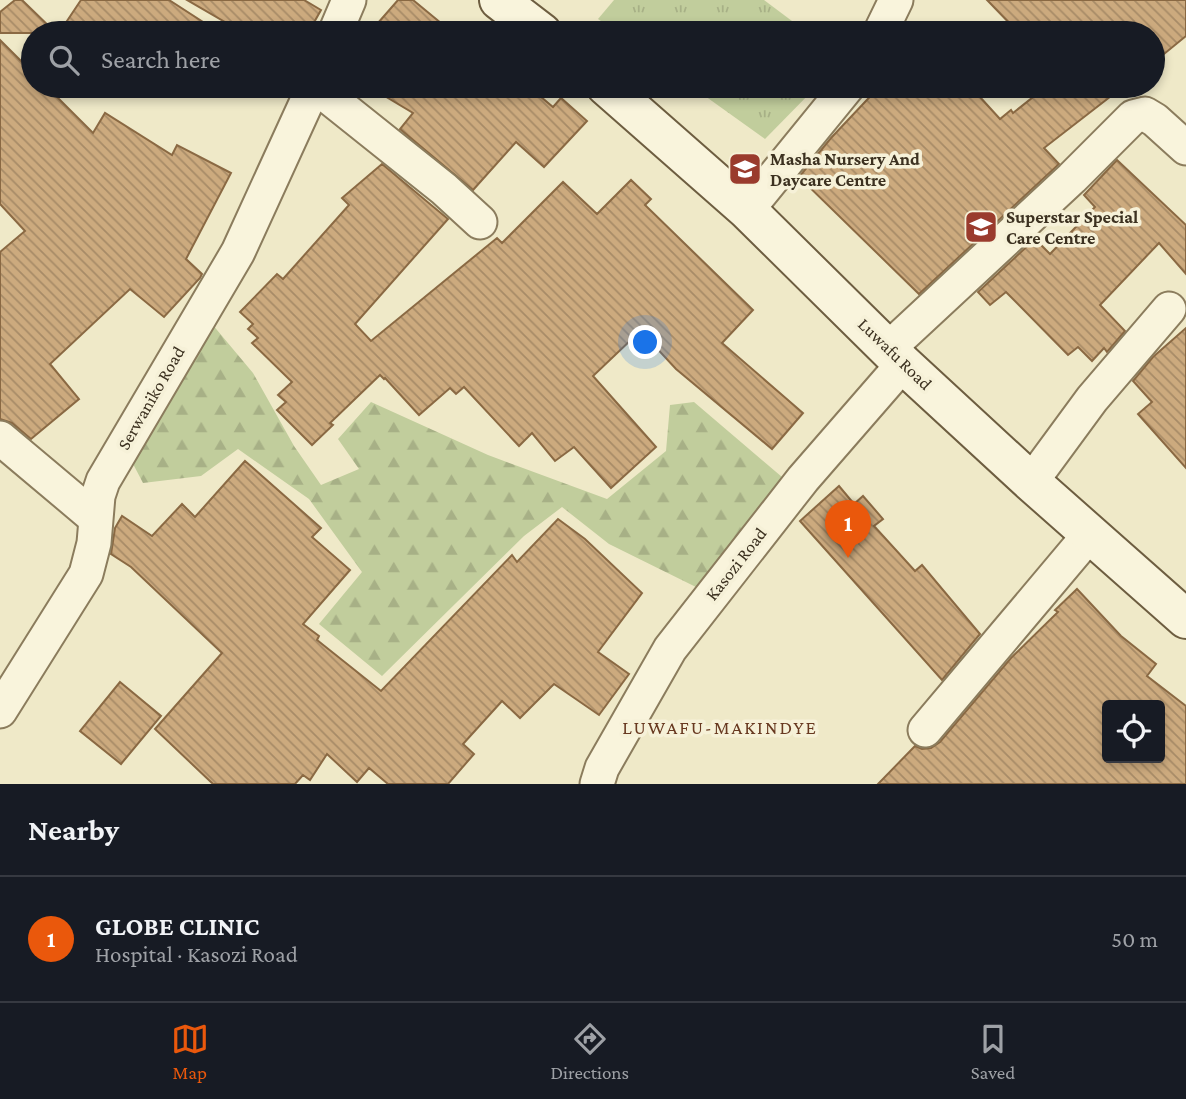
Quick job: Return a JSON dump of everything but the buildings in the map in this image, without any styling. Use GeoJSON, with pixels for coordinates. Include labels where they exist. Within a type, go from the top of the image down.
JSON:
{"type":"FeatureCollection","features":[{"type":"Feature","properties":{"kind":"street"},"geometry":{"type":"LineString","coordinates":[[340,21],[349,0]]}},
{"type":"Feature","properties":{"kind":"street"},"geometry":{"type":"LineString","coordinates":[[499,0],[526,21]]}},
{"type":"Feature","properties":{"kind":"street"},"geometry":{"type":"LineString","coordinates":[[886,21],[896,0]]}},
{"type":"Feature","properties":{"kind":"street","name":"Serwaniko Road"},"geometry":{"type":"LineString","coordinates":[[5,689],[86,574],[93,543],[94,517],[103,481],[238,252],[309,98]]}},
{"type":"Feature","properties":{"kind":"street"},"geometry":{"type":"LineString","coordinates":[[329,98],[434,181],[480,222]]}},
{"type":"Feature","properties":{"kind":"street","name":"Luwafu Road"},"geometry":{"type":"LineString","coordinates":[[620,98],[747,210],[896,356],[1031,482],[1186,619]]}},
{"type":"Feature","properties":{"kind":"street"},"geometry":{"type":"LineString","coordinates":[[747,210],[838,98]]}},
{"type":"Feature","properties":{"kind":"street","name":"Kasozi Road"},"geometry":{"type":"LineString","coordinates":[[597,784],[602,768],[670,649],[896,356],[1133,117],[1145,114],[1186,148]]}},
{"type":"Feature","properties":{"kind":"street"},"geometry":{"type":"LineString","coordinates":[[1031,482],[1092,400],[1169,309]]}},
{"type":"Feature","properties":{"kind":"street"},"geometry":{"type":"LineString","coordinates":[[0,438],[94,517]]}},
{"type":"Feature","properties":{"kind":"street"},"geometry":{"type":"LineString","coordinates":[[925,730],[1090,534]]}},
{"type":"Feature","properties":{"kind":"green space"},"geometry":{"type":"Polygon","coordinates":[[[614,0],[764,0],[792,21],[601,21],[598,19],[614,0]]]}},
{"type":"Feature","properties":{"kind":"green space"},"geometry":{"type":"Polygon","coordinates":[[[708,98],[805,98],[765,139],[708,98]]]}},
{"type":"Feature","properties":{"kind":"green space"},"geometry":{"type":"Polygon","coordinates":[[[212,324],[253,373],[294,446],[321,485],[359,469],[338,439],[371,402],[488,455],[607,499],[666,451],[670,405],[694,402],[782,477],[702,590],[609,544],[562,507],[524,536],[382,676],[319,624],[362,572],[309,499],[238,449],[201,476],[143,483],[131,460],[212,324]]]}},
{"type":"Feature","properties":{"kind":"place","name":"Masha Nursery And Daycare Centre"},"geometry":{"type":"Point","coordinates":[745,169]}},
{"type":"Feature","properties":{"kind":"place","name":"Superstar Special Care Centre"},"geometry":{"type":"Point","coordinates":[981,227]}},
{"type":"Feature","properties":{"kind":"place","name":"GLOBE CLINIC"},"geometry":{"type":"Point","coordinates":[848,558]}},
{"type":"Feature","properties":{"kind":"district","name":"LUWAFU-MAKINDYE"},"geometry":{"type":"Point","coordinates":[720,727]}}]}
